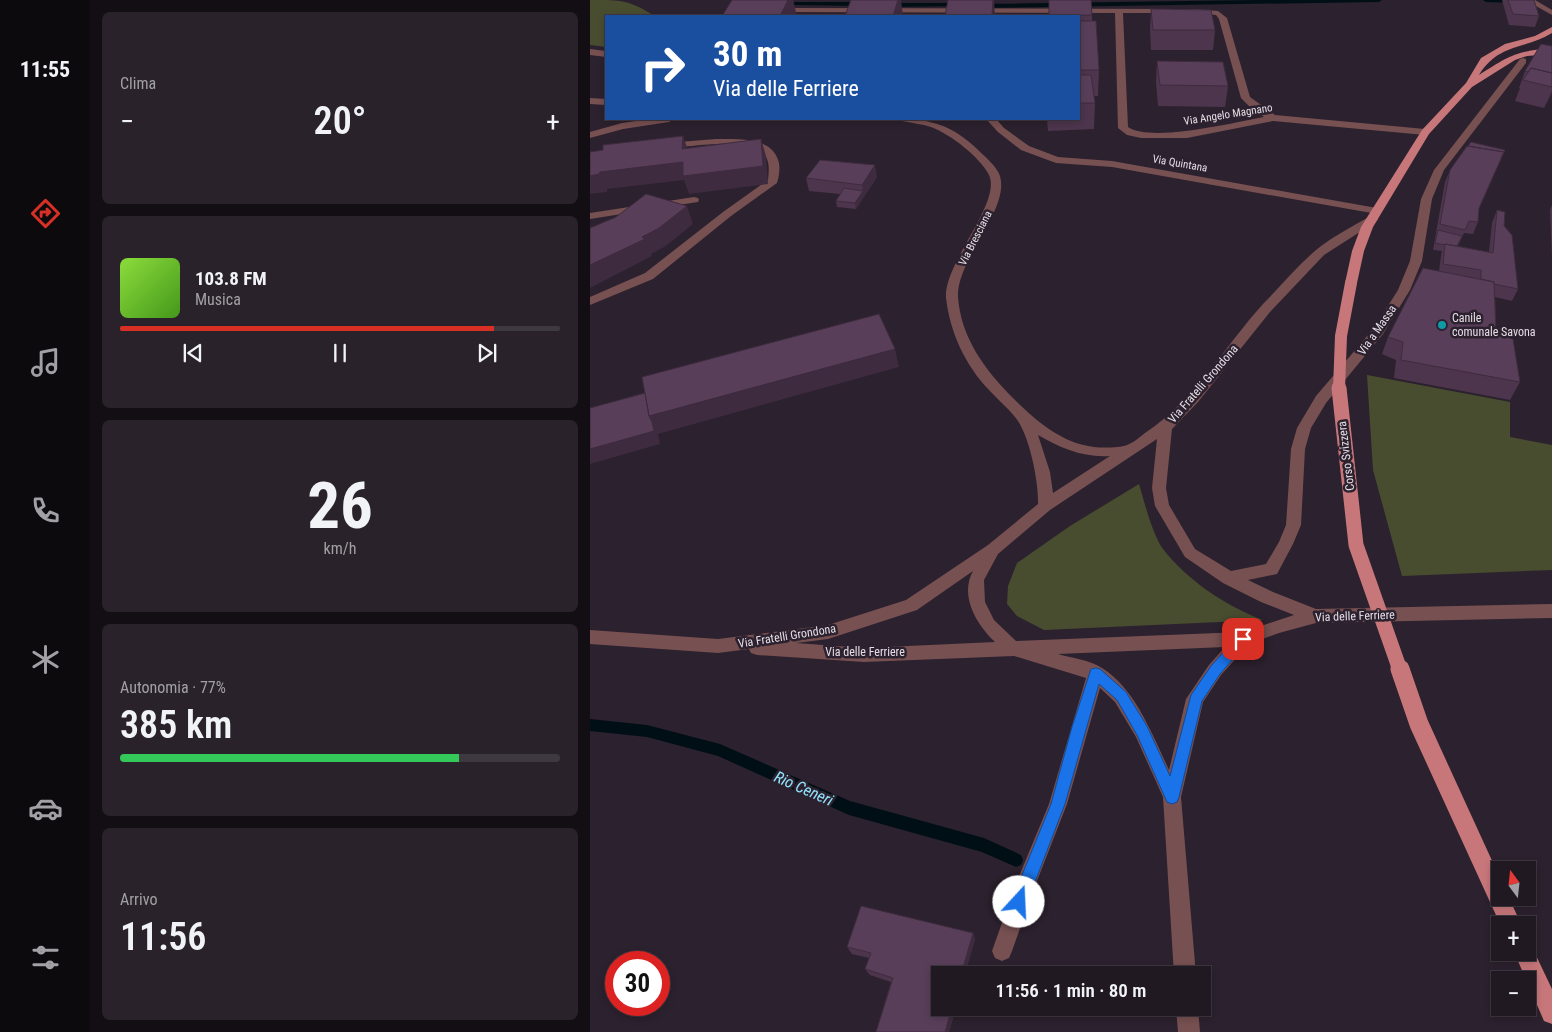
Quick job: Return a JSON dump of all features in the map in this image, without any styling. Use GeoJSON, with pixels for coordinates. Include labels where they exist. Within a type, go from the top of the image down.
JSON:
{"type":"FeatureCollection","features":[{"type":"Feature","properties":{"kind":"main road"},"geometry":{"type":"LineString","coordinates":[[1469,85],[1484,60],[1508,46],[1538,38],[1552,30]]}},
{"type":"Feature","properties":{"kind":"main road","name":"Corso Svizzera"},"geometry":{"type":"LineString","coordinates":[[1507,916],[1419,724],[1356,545],[1338,397],[1341,336],[1358,251],[1367,227],[1425,132],[1469,85],[1512,58],[1526,52],[1552,50]]}},
{"type":"Feature","properties":{"kind":"main road"},"geometry":{"type":"LineString","coordinates":[[1528,961],[1552,1013]]}},
{"type":"Feature","properties":{"kind":"street"},"geometry":{"type":"LineString","coordinates":[[735,0],[779,10],[926,14],[1176,11]]}},
{"type":"Feature","properties":{"kind":"street"},"geometry":{"type":"LineString","coordinates":[[1529,0],[1552,13]]}},
{"type":"Feature","properties":{"kind":"street"},"geometry":{"type":"LineString","coordinates":[[1190,11],[1218,13],[1223,18],[1246,98],[1254,106],[1273,118]]}},
{"type":"Feature","properties":{"kind":"street","name":"Via Angelo Magnano"},"geometry":{"type":"LineString","coordinates":[[1119,12],[1123,125],[1126,130],[1141,135],[1187,135],[1273,118],[1425,132]]}},
{"type":"Feature","properties":{"kind":"street"},"geometry":{"type":"LineString","coordinates":[[590,52],[605,54]]}},
{"type":"Feature","properties":{"kind":"street","name":"Via a Massa"},"geometry":{"type":"LineString","coordinates":[[1229,578],[1271,569],[1285,546],[1294,519],[1298,464],[1304,428],[1321,400],[1377,333],[1411,275],[1421,241],[1426,201],[1430,186],[1439,170],[1523,61]]}},
{"type":"Feature","properties":{"kind":"street"},"geometry":{"type":"LineString","coordinates":[[590,101],[605,102]]}},
{"type":"Feature","properties":{"kind":"street"},"geometry":{"type":"LineString","coordinates":[[590,135],[622,126],[661,120]]}},
{"type":"Feature","properties":{"kind":"street","name":"Via Bresciana"},"geometry":{"type":"LineString","coordinates":[[910,120],[935,125],[962,141],[981,158],[995,176],[995,197],[958,272],[952,296],[958,328],[971,358],[992,385],[1023,418],[1058,441],[1093,452],[1132,450]]}},
{"type":"Feature","properties":{"kind":"street","name":"Via Quintana"},"geometry":{"type":"LineString","coordinates":[[992,120],[1001,130],[1025,148],[1056,160],[1112,164],[1375,215]]}},
{"type":"Feature","properties":{"kind":"street"},"geometry":{"type":"LineString","coordinates":[[590,301],[649,276],[727,214],[763,190],[773,180],[774,162],[763,147],[747,143],[714,142],[652,148]]}},
{"type":"Feature","properties":{"kind":"street"},"geometry":{"type":"LineString","coordinates":[[590,216],[694,200]]}},
{"type":"Feature","properties":{"kind":"street","name":"Via Fratelli Grondona"},"geometry":{"type":"LineString","coordinates":[[590,636],[718,646],[828,632],[911,605],[993,549],[1045,506],[1164,427],[1193,399],[1266,309],[1320,253],[1375,215]]}},
{"type":"Feature","properties":{"kind":"street","name":"Via Bresciana"},"geometry":{"type":"LineString","coordinates":[[1023,418],[1044,470],[1047,490],[1045,506]]}},
{"type":"Feature","properties":{"kind":"street"},"geometry":{"type":"LineString","coordinates":[[1164,427],[1159,488],[1162,506],[1190,553],[1229,578],[1267,597],[1316,616]]}},
{"type":"Feature","properties":{"kind":"street","name":"Via Fratelli Grondona"},"geometry":{"type":"LineString","coordinates":[[993,549],[976,580],[977,602],[988,625],[1012,648]]}},
{"type":"Feature","properties":{"kind":"street","name":"Via delle Ferriere"},"geometry":{"type":"LineString","coordinates":[[718,646],[864,654],[1243,639],[1278,626],[1316,616],[1552,611]]}},
{"type":"Feature","properties":{"kind":"street"},"geometry":{"type":"LineString","coordinates":[[1172,797],[1195,699],[1215,670],[1243,639]]}},
{"type":"Feature","properties":{"kind":"street","name":"Via delle Ferriere"},"geometry":{"type":"LineString","coordinates":[[1012,648],[1096,674],[1121,696],[1142,731],[1172,797],[1184,966]]}},
{"type":"Feature","properties":{"kind":"street"},"geometry":{"type":"LineString","coordinates":[[1002,951],[1025,886],[1058,804],[1078,727],[1096,674]]}},
{"type":"Feature","properties":{"kind":"street"},"geometry":{"type":"LineString","coordinates":[[1188,1016],[1189,1032]]}},
{"type":"Feature","properties":{"kind":"green space"},"geometry":{"type":"Polygon","coordinates":[[[590,0],[625,2],[653,15],[605,15],[605,47],[590,45],[590,0]]]}},
{"type":"Feature","properties":{"kind":"green space"},"geometry":{"type":"Polygon","coordinates":[[[1367,375],[1510,402],[1510,437],[1552,445],[1552,570],[1402,576],[1373,470],[1367,375]]]}},
{"type":"Feature","properties":{"kind":"green space"},"geometry":{"type":"Polygon","coordinates":[[[1139,484],[1159,543],[1173,561],[1208,591],[1235,608],[1263,620],[1044,630],[1017,616],[1007,604],[1008,586],[1017,563],[1070,526],[1139,484]]]}},
{"type":"Feature","properties":{"kind":"building"},"geometry":{"type":"Polygon","coordinates":[[[732,0],[788,0],[780,15],[723,15],[732,0]]]}},
{"type":"Feature","properties":{"kind":"building"},"geometry":{"type":"Polygon","coordinates":[[[851,0],[898,0],[893,15],[845,15],[851,0]]]}},
{"type":"Feature","properties":{"kind":"building"},"geometry":{"type":"Polygon","coordinates":[[[948,0],[993,0],[992,15],[945,15],[948,0]]]}},
{"type":"Feature","properties":{"kind":"building"},"geometry":{"type":"Polygon","coordinates":[[[1049,0],[1091,0],[1092,15],[1049,15],[1049,0]]]}},
{"type":"Feature","properties":{"kind":"building"},"geometry":{"type":"Polygon","coordinates":[[[1508,0],[1534,0],[1539,16],[1513,14],[1508,0]]]}},
{"type":"Feature","properties":{"kind":"building"},"geometry":{"type":"Polygon","coordinates":[[[1151,9],[1211,10],[1215,30],[1153,30],[1151,9]]]}},
{"type":"Feature","properties":{"kind":"building"},"geometry":{"type":"Polygon","coordinates":[[[1080,21],[1096,21],[1099,70],[1080,70],[1080,21]]]}},
{"type":"Feature","properties":{"kind":"building"},"geometry":{"type":"Polygon","coordinates":[[[1541,44],[1552,46],[1552,73],[1531,68],[1528,72],[1525,71],[1541,44]]]}},
{"type":"Feature","properties":{"kind":"building"},"geometry":{"type":"Polygon","coordinates":[[[1157,61],[1223,62],[1228,86],[1160,85],[1157,61]]]}},
{"type":"Feature","properties":{"kind":"building"},"geometry":{"type":"Polygon","coordinates":[[[1531,68],[1552,73],[1552,87],[1523,80],[1531,68]]]}},
{"type":"Feature","properties":{"kind":"building"},"geometry":{"type":"Polygon","coordinates":[[[1080,75],[1091,75],[1095,103],[1080,103],[1080,75]]]}},
{"type":"Feature","properties":{"kind":"building"},"geometry":{"type":"Polygon","coordinates":[[[683,136],[682,149],[761,139],[763,166],[683,176],[683,162],[600,172],[590,176],[590,152],[603,150],[603,145],[683,136]]]}},
{"type":"Feature","properties":{"kind":"building"},"geometry":{"type":"Polygon","coordinates":[[[1471,142],[1505,150],[1504,152],[1468,146],[1471,142]]]}},
{"type":"Feature","properties":{"kind":"building"},"geometry":{"type":"Polygon","coordinates":[[[1467,146],[1504,152],[1479,208],[1478,222],[1469,221],[1465,230],[1440,224],[1450,170],[1467,146]]]}},
{"type":"Feature","properties":{"kind":"building"},"geometry":{"type":"Polygon","coordinates":[[[820,160],[875,165],[862,185],[806,178],[820,160]]]}},
{"type":"Feature","properties":{"kind":"building"},"geometry":{"type":"Polygon","coordinates":[[[844,188],[863,191],[855,203],[836,201],[844,188]]]}},
{"type":"Feature","properties":{"kind":"building"},"geometry":{"type":"Polygon","coordinates":[[[646,194],[687,206],[659,228],[642,237],[645,239],[590,265],[590,228],[616,217],[646,194]]]}},
{"type":"Feature","properties":{"kind":"building"},"geometry":{"type":"Polygon","coordinates":[[[1497,210],[1505,212],[1504,226],[1512,235],[1518,289],[1481,279],[1481,270],[1443,264],[1445,244],[1493,253],[1497,210]]]}},
{"type":"Feature","properties":{"kind":"building"},"geometry":{"type":"Polygon","coordinates":[[[1438,230],[1462,236],[1457,246],[1435,243],[1438,230]]]}},
{"type":"Feature","properties":{"kind":"building","name":"Canile comunale Savona"},"geometry":{"type":"Polygon","coordinates":[[[1423,268],[1494,282],[1496,333],[1513,339],[1520,382],[1401,360],[1403,342],[1388,337],[1423,268]]]}},
{"type":"Feature","properties":{"kind":"building"},"geometry":{"type":"Polygon","coordinates":[[[879,314],[895,349],[649,416],[642,377],[879,314]]]}},
{"type":"Feature","properties":{"kind":"building"},"geometry":{"type":"Polygon","coordinates":[[[645,393],[654,431],[590,449],[590,408],[645,393]]]}},
{"type":"Feature","properties":{"kind":"building"},"geometry":{"type":"Polygon","coordinates":[[[861,906],[973,933],[964,966],[931,966],[931,1016],[950,1016],[945,1032],[876,1032],[893,978],[865,969],[871,953],[847,947],[861,906]]]}},
{"type":"Feature","properties":{"kind":"waterway"},"geometry":{"type":"LineString","coordinates":[[979,6],[1379,0]]}},
{"type":"Feature","properties":{"kind":"waterway"},"geometry":{"type":"LineString","coordinates":[[1486,0],[1517,1]]}},
{"type":"Feature","properties":{"kind":"waterway"},"geometry":{"type":"LineString","coordinates":[[795,4],[863,4]]}},
{"type":"Feature","properties":{"kind":"waterway"},"geometry":{"type":"LineString","coordinates":[[887,5],[961,5]]}},
{"type":"Feature","properties":{"kind":"waterway","name":"Rio Ceneri"},"geometry":{"type":"LineString","coordinates":[[590,725],[647,731],[720,750],[849,808],[984,845],[1016,860]]}},
{"type":"Feature","properties":{"kind":"place","name":"Canile comunale Savona"},"geometry":{"type":"Point","coordinates":[1442,325]}},
{"type":"Feature","properties":{"kind":"route"},"geometry":{"type":"LineString","coordinates":[[1019,902],[1058,804],[1078,727],[1096,674],[1121,696],[1142,731],[1172,797],[1195,699],[1215,670],[1243,639]]}}]}
